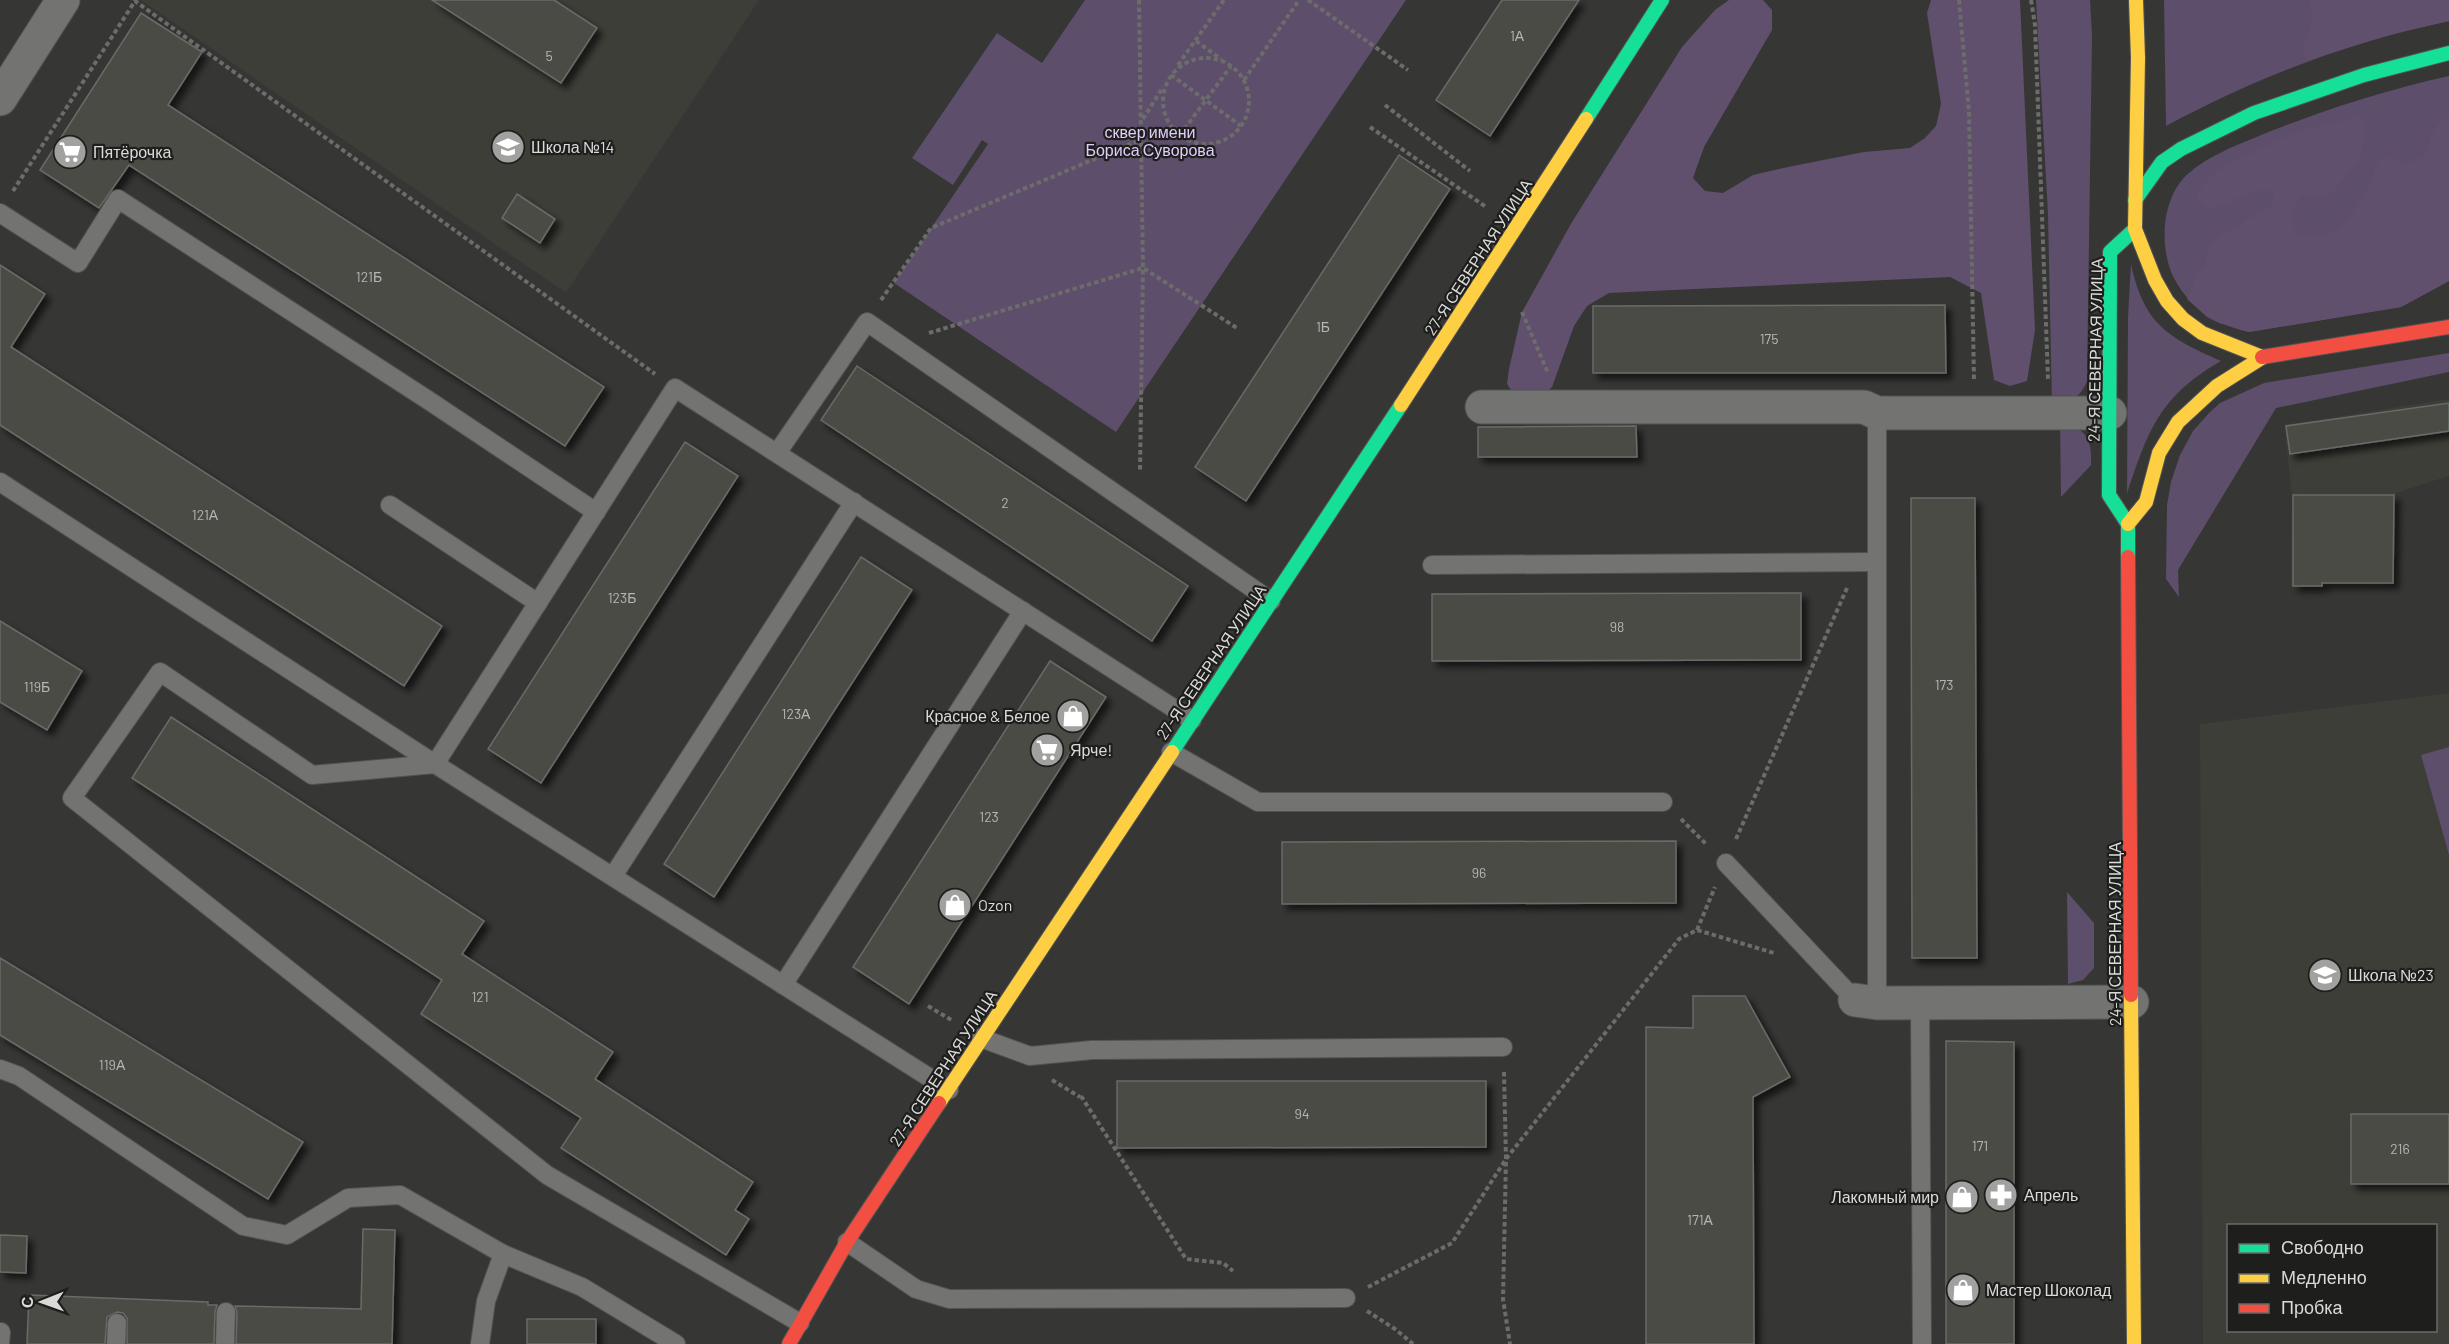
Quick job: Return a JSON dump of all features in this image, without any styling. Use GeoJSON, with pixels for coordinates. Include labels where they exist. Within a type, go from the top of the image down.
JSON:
{"type":"FeatureCollection","features":[{"type":"Feature","properties":{"kind":"main road","name":"27-Я СЕВЕРНАЯ УЛИЦА"},"geometry":{"type":"LineString","coordinates":[[789,1344],[848,1242],[1432,358],[1662,0]]}},
{"type":"Feature","properties":{"kind":"main road"},"geometry":{"type":"LineString","coordinates":[[2136,0],[2138,58],[2135,229],[2155,280],[2167,301],[2183,319],[2211,337],[2263,357]]}},
{"type":"Feature","properties":{"kind":"main road"},"geometry":{"type":"LineString","coordinates":[[2135,200],[2162,162],[2181,149],[2254,113],[2364,75],[2449,53]]}},
{"type":"Feature","properties":{"kind":"main road","name":"24-Я СЕВЕРНАЯ УЛИЦА"},"geometry":{"type":"LineString","coordinates":[[2134,1344],[2128,524],[2109,495],[2110,252],[2135,229]]}},
{"type":"Feature","properties":{"kind":"main road"},"geometry":{"type":"LineString","coordinates":[[2128,524],[2145,503],[2160,452],[2173,429],[2189,409],[2208,391],[2263,357],[2449,327]]}},
{"type":"Feature","properties":{"kind":"street"},"geometry":{"type":"LineString","coordinates":[[0,99],[63,0]]}},
{"type":"Feature","properties":{"kind":"street"},"geometry":{"type":"LineString","coordinates":[[1482,407],[1864,407],[1876,413],[2110,413]]}},
{"type":"Feature","properties":{"kind":"street"},"geometry":{"type":"LineString","coordinates":[[1866,1001],[2132,1002]]}},
{"type":"Feature","properties":{"kind":"lane"},"geometry":{"type":"LineString","coordinates":[[3,207],[78,263],[118,200],[428,400],[596,512]]}},
{"type":"Feature","properties":{"kind":"lane"},"geometry":{"type":"LineString","coordinates":[[777,453],[867,322],[1271,602]]}},
{"type":"Feature","properties":{"kind":"lane"},"geometry":{"type":"LineString","coordinates":[[435,764],[675,388],[1192,720]]}},
{"type":"Feature","properties":{"kind":"lane"},"geometry":{"type":"LineString","coordinates":[[1866,1001],[1867,562],[1876,413]]}},
{"type":"Feature","properties":{"kind":"lane"},"geometry":{"type":"LineString","coordinates":[[0,482],[435,764],[949,1090]]}},
{"type":"Feature","properties":{"kind":"lane"},"geometry":{"type":"LineString","coordinates":[[613,876],[854,502]]}},
{"type":"Feature","properties":{"kind":"lane"},"geometry":{"type":"LineString","coordinates":[[390,505],[538,603]]}},
{"type":"Feature","properties":{"kind":"lane"},"geometry":{"type":"LineString","coordinates":[[1432,565],[1867,562]]}},
{"type":"Feature","properties":{"kind":"lane"},"geometry":{"type":"LineString","coordinates":[[783,985],[1023,611]]}},
{"type":"Feature","properties":{"kind":"lane"},"geometry":{"type":"LineString","coordinates":[[435,764],[312,775],[160,672],[72,798],[547,1175],[800,1323]]}},
{"type":"Feature","properties":{"kind":"lane"},"geometry":{"type":"LineString","coordinates":[[1171,752],[1258,802],[1663,802]]}},
{"type":"Feature","properties":{"kind":"lane"},"geometry":{"type":"LineString","coordinates":[[1726,863],[1866,1001]]}},
{"type":"Feature","properties":{"kind":"lane"},"geometry":{"type":"LineString","coordinates":[[1920,1003],[1922,1344]]}},
{"type":"Feature","properties":{"kind":"lane"},"geometry":{"type":"LineString","coordinates":[[981,1038],[1030,1056],[1092,1050],[1503,1047]]}},
{"type":"Feature","properties":{"kind":"lane"},"geometry":{"type":"LineString","coordinates":[[0,1069],[19,1076],[243,1226],[287,1235],[348,1197],[400,1195],[503,1254],[582,1287],[676,1344]]}},
{"type":"Feature","properties":{"kind":"lane"},"geometry":{"type":"LineString","coordinates":[[848,1242],[916,1289],[949,1299],[1346,1298]]}},
{"type":"Feature","properties":{"kind":"lane"},"geometry":{"type":"LineString","coordinates":[[480,1344],[486,1301],[503,1254]]}},
{"type":"Feature","properties":{"kind":"lane"},"geometry":{"type":"LineString","coordinates":[[225,1344],[226,1312]]}},
{"type":"Feature","properties":{"kind":"lane"},"geometry":{"type":"LineString","coordinates":[[116,1344],[117,1323]]}},
{"type":"Feature","properties":{"kind":"lane"},"geometry":{"type":"LineString","coordinates":[[0,1344],[1,1332]]}},
{"type":"Feature","properties":{"kind":"path"},"geometry":{"type":"LineString","coordinates":[[1139,0],[1143,268],[1140,472]]}},
{"type":"Feature","properties":{"kind":"path"},"geometry":{"type":"LineString","coordinates":[[1142,119],[1224,0]]}},
{"type":"Feature","properties":{"kind":"path"},"geometry":{"type":"LineString","coordinates":[[1245,78],[1299,0]]}},
{"type":"Feature","properties":{"kind":"path"},"geometry":{"type":"LineString","coordinates":[[1308,0],[1408,70]]}},
{"type":"Feature","properties":{"kind":"path"},"geometry":{"type":"LineString","coordinates":[[1959,0],[1969,112],[1975,413]]}},
{"type":"Feature","properties":{"kind":"path"},"geometry":{"type":"LineString","coordinates":[[2031,0],[2035,25],[2049,412]]}},
{"type":"Feature","properties":{"kind":"path"},"geometry":{"type":"LineString","coordinates":[[3,207],[135,1],[675,388]]}},
{"type":"Feature","properties":{"kind":"path"},"geometry":{"type":"LineString","coordinates":[[1167,82],[1163,97],[1165,113],[1169,123],[1180,135],[1194,142],[1215,143],[1234,134],[1241,126],[1247,116],[1249,104],[1245,78],[1196,41]]}},
{"type":"Feature","properties":{"kind":"path"},"geometry":{"type":"LineString","coordinates":[[1172,74],[1184,64],[1202,58],[1217,59],[1231,66]]}},
{"type":"Feature","properties":{"kind":"path"},"geometry":{"type":"LineString","coordinates":[[1180,135],[1231,66]]}},
{"type":"Feature","properties":{"kind":"path"},"geometry":{"type":"LineString","coordinates":[[1172,74],[1241,126]]}},
{"type":"Feature","properties":{"kind":"path"},"geometry":{"type":"LineString","coordinates":[[1385,105],[1470,171]]}},
{"type":"Feature","properties":{"kind":"path"},"geometry":{"type":"LineString","coordinates":[[1370,127],[1486,207]]}},
{"type":"Feature","properties":{"kind":"path"},"geometry":{"type":"LineString","coordinates":[[867,322],[931,228],[1142,139]]}},
{"type":"Feature","properties":{"kind":"path"},"geometry":{"type":"LineString","coordinates":[[897,342],[1143,268],[1237,328]]}},
{"type":"Feature","properties":{"kind":"path"},"geometry":{"type":"LineString","coordinates":[[1522,312],[1562,407]]}},
{"type":"Feature","properties":{"kind":"path"},"geometry":{"type":"LineString","coordinates":[[1346,1298],[1452,1244],[1506,1159],[1679,939],[1696,930],[1867,562]]}},
{"type":"Feature","properties":{"kind":"path"},"geometry":{"type":"LineString","coordinates":[[1663,802],[1726,863]]}},
{"type":"Feature","properties":{"kind":"path"},"geometry":{"type":"LineString","coordinates":[[1696,930],[1779,955]]}},
{"type":"Feature","properties":{"kind":"path"},"geometry":{"type":"LineString","coordinates":[[1503,1047],[1506,1159],[1503,1299],[1510,1344]]}},
{"type":"Feature","properties":{"kind":"path"},"geometry":{"type":"LineString","coordinates":[[1081,1096],[1185,1259],[1223,1263],[1266,1298]]}},
{"type":"Feature","properties":{"kind":"path"},"geometry":{"type":"LineString","coordinates":[[1346,1298],[1395,1329],[1413,1344]]}},
{"type":"Feature","properties":{"kind":"shaded area","name":"Школа №14"},"geometry":{"type":"Polygon","coordinates":[[[141,0],[759,0],[566,293],[141,0]]]}},
{"type":"Feature","properties":{"kind":"shaded area"},"geometry":{"type":"Polygon","coordinates":[[[1729,0],[1763,0],[1772,10],[1772,30],[1704,147],[1693,178],[1705,191],[1723,193],[1753,175],[1864,152],[1910,148],[1925,138],[1936,126],[1941,104],[1927,13],[1931,0],[2020,0],[2035,330],[2027,381],[2010,386],[1994,380],[1981,293],[1950,277],[1609,293],[1587,306],[1574,326],[1552,387],[1536,402],[1516,397],[1507,384],[1522,312],[1572,222],[1682,47],[1715,10],[1729,0]]]}},
{"type":"Feature","properties":{"kind":"shaded area"},"geometry":{"type":"Polygon","coordinates":[[[2310,0],[2449,0],[2449,21],[2388,35],[2306,61],[2303,47],[2309,35],[2312,14],[2310,0]]]}},
{"type":"Feature","properties":{"kind":"shaded area"},"geometry":{"type":"Polygon","coordinates":[[[2356,116],[2365,119],[2365,133],[2356,163],[2327,198],[2302,196],[2292,214],[2298,234],[2315,236],[2329,233],[2341,226],[2359,202],[2380,159],[2387,157],[2407,163],[2422,158],[2438,123],[2449,116],[2449,281],[2401,307],[2249,332],[2207,317],[2187,299],[2196,276],[2205,264],[2210,243],[2270,206],[2275,197],[2270,190],[2261,191],[2206,210],[2196,195],[2203,185],[2225,166],[2289,135],[2356,116]]]}},
{"type":"Feature","properties":{"kind":"shaded area"},"geometry":{"type":"Polygon","coordinates":[[[2449,399],[2449,476],[2396,493],[2395,583],[2387,586],[2291,587],[2292,496],[2284,425],[2449,399]]]}},
{"type":"Feature","properties":{"kind":"shaded area","name":"Школа №23"},"geometry":{"type":"Polygon","coordinates":[[[2449,693],[2449,1344],[2203,1344],[2200,724],[2449,693]]]}},
{"type":"Feature","properties":{"kind":"green space","name":"сквер имени Бориса Суворова"},"geometry":{"type":"Polygon","coordinates":[[[1085,0],[1406,0],[1116,432],[894,283],[988,144],[982,140],[953,185],[912,158],[997,33],[1042,63],[1085,0]]]}},
{"type":"Feature","properties":{"kind":"green space"},"geometry":{"type":"Polygon","coordinates":[[[2036,0],[2090,0],[2092,35],[2087,381],[2081,392],[2074,398],[2052,404],[2048,214],[2036,0]]]}},
{"type":"Feature","properties":{"kind":"green space"},"geometry":{"type":"Polygon","coordinates":[[[2164,0],[2449,0],[2449,21],[2375,40],[2303,63],[2234,92],[2166,126],[2164,0]]]}},
{"type":"Feature","properties":{"kind":"green space"},"geometry":{"type":"Polygon","coordinates":[[[2449,76],[2449,281],[2401,307],[2249,332],[2223,324],[2211,317],[2200,310],[2181,290],[2174,279],[2166,254],[2166,216],[2174,192],[2196,167],[2229,149],[2302,119],[2374,95],[2449,76]]]}},
{"type":"Feature","properties":{"kind":"green space"},"geometry":{"type":"Polygon","coordinates":[[[2131,264],[2143,301],[2161,326],[2172,336],[2221,361],[2200,374],[2184,388],[2159,417],[2142,451],[2127,494],[2128,317],[2131,264]]]}},
{"type":"Feature","properties":{"kind":"green space"},"geometry":{"type":"Polygon","coordinates":[[[2449,353],[2449,372],[2276,408],[2178,570],[2179,597],[2166,579],[2167,505],[2171,482],[2180,455],[2193,431],[2220,403],[2264,383],[2449,353]]]}},
{"type":"Feature","properties":{"kind":"green space"},"geometry":{"type":"Polygon","coordinates":[[[2060,421],[2076,427],[2086,436],[2091,456],[2091,465],[2061,497],[2060,421]]]}},
{"type":"Feature","properties":{"kind":"green space"},"geometry":{"type":"Polygon","coordinates":[[[2449,747],[2449,855],[2421,755],[2449,747]]]}},
{"type":"Feature","properties":{"kind":"green space"},"geometry":{"type":"Polygon","coordinates":[[[2067,892],[2094,923],[2094,968],[2083,980],[2068,984],[2067,892]]]}},
{"type":"Feature","properties":{"kind":"building"},"geometry":{"type":"Polygon","coordinates":[[[432,0],[554,0],[597,28],[561,83],[432,0]]]}},
{"type":"Feature","properties":{"kind":"building"},"geometry":{"type":"Polygon","coordinates":[[[1502,0],[1579,0],[1490,136],[1436,100],[1502,0]]]}},
{"type":"Feature","properties":{"kind":"building"},"geometry":{"type":"Polygon","coordinates":[[[141,13],[202,52],[168,105],[604,387],[565,446],[129,165],[99,208],[40,170],[141,13]]]}},
{"type":"Feature","properties":{"kind":"building"},"geometry":{"type":"Polygon","coordinates":[[[1399,155],[1450,189],[1246,501],[1195,467],[1399,155]]]}},
{"type":"Feature","properties":{"kind":"building"},"geometry":{"type":"Polygon","coordinates":[[[517,194],[555,219],[540,243],[502,218],[517,194]]]}},
{"type":"Feature","properties":{"kind":"building"},"geometry":{"type":"Polygon","coordinates":[[[0,265],[45,294],[11,347],[442,626],[404,686],[0,425],[0,265]]]}},
{"type":"Feature","properties":{"kind":"building"},"geometry":{"type":"Polygon","coordinates":[[[1945,305],[1946,373],[1593,373],[1593,306],[1945,305]]]}},
{"type":"Feature","properties":{"kind":"building"},"geometry":{"type":"Polygon","coordinates":[[[857,366],[1188,586],[1152,641],[821,420],[857,366]]]}},
{"type":"Feature","properties":{"kind":"building"},"geometry":{"type":"Polygon","coordinates":[[[2449,403],[2449,431],[2290,454],[2286,426],[2449,403]]]}},
{"type":"Feature","properties":{"kind":"building"},"geometry":{"type":"Polygon","coordinates":[[[1636,426],[1637,457],[1478,457],[1478,427],[1636,426]]]}},
{"type":"Feature","properties":{"kind":"building"},"geometry":{"type":"Polygon","coordinates":[[[685,442],[738,476],[541,783],[488,749],[685,442]]]}},
{"type":"Feature","properties":{"kind":"building"},"geometry":{"type":"Polygon","coordinates":[[[2293,495],[2394,495],[2393,583],[2322,583],[2322,586],[2293,586],[2293,495]]]}},
{"type":"Feature","properties":{"kind":"building"},"geometry":{"type":"Polygon","coordinates":[[[1911,498],[1975,498],[1977,958],[1912,958],[1911,498]]]}},
{"type":"Feature","properties":{"kind":"building"},"geometry":{"type":"Polygon","coordinates":[[[861,557],[912,590],[714,897],[664,864],[861,557]]]}},
{"type":"Feature","properties":{"kind":"building"},"geometry":{"type":"Polygon","coordinates":[[[1801,593],[1801,660],[1432,661],[1432,594],[1801,593]]]}},
{"type":"Feature","properties":{"kind":"building"},"geometry":{"type":"Polygon","coordinates":[[[0,621],[82,671],[47,730],[0,702],[0,621]]]}},
{"type":"Feature","properties":{"kind":"building"},"geometry":{"type":"Polygon","coordinates":[[[1050,661],[1106,697],[909,1004],[853,967],[1050,661]]]}},
{"type":"Feature","properties":{"kind":"building"},"geometry":{"type":"Polygon","coordinates":[[[171,717],[484,921],[462,954],[613,1052],[595,1079],[753,1182],[735,1210],[749,1219],[726,1255],[561,1148],[581,1118],[421,1014],[442,980],[132,778],[171,717]]]}},
{"type":"Feature","properties":{"kind":"building"},"geometry":{"type":"Polygon","coordinates":[[[1676,841],[1676,903],[1282,904],[1282,842],[1676,841]]]}},
{"type":"Feature","properties":{"kind":"building"},"geometry":{"type":"Polygon","coordinates":[[[0,958],[303,1142],[268,1199],[0,1035],[0,958]]]}},
{"type":"Feature","properties":{"kind":"building"},"geometry":{"type":"Polygon","coordinates":[[[1693,996],[1745,996],[1790,1077],[1753,1097],[1754,1344],[1646,1344],[1646,1027],[1693,1028],[1693,996]]]}},
{"type":"Feature","properties":{"kind":"building"},"geometry":{"type":"Polygon","coordinates":[[[1946,1041],[2014,1042],[2014,1344],[1946,1344],[1946,1041]]]}},
{"type":"Feature","properties":{"kind":"building"},"geometry":{"type":"Polygon","coordinates":[[[1117,1081],[1486,1081],[1486,1147],[1117,1148],[1117,1081]]]}},
{"type":"Feature","properties":{"kind":"building"},"geometry":{"type":"Polygon","coordinates":[[[2351,1114],[2449,1114],[2449,1184],[2351,1184],[2351,1114]]]}},
{"type":"Feature","properties":{"kind":"building"},"geometry":{"type":"Polygon","coordinates":[[[363,1229],[395,1230],[392,1344],[236,1344],[237,1312],[235,1306],[361,1309],[363,1229]]]}},
{"type":"Feature","properties":{"kind":"building"},"geometry":{"type":"Polygon","coordinates":[[[0,1235],[27,1236],[26,1273],[0,1272],[0,1235]]]}},
{"type":"Feature","properties":{"kind":"building"},"geometry":{"type":"Polygon","coordinates":[[[29,1295],[208,1302],[208,1305],[217,1305],[214,1344],[127,1344],[127,1318],[123,1313],[117,1312],[107,1317],[105,1344],[27,1344],[29,1295]]]}},
{"type":"Feature","properties":{"kind":"building"},"geometry":{"type":"Polygon","coordinates":[[[527,1319],[596,1319],[596,1344],[527,1344],[527,1319]]]}},
{"type":"Feature","properties":{"kind":"traffic: fast"},"geometry":{"type":"LineString","coordinates":[[1586,119],[1662,0]]}},
{"type":"Feature","properties":{"kind":"traffic: fast"},"geometry":{"type":"LineString","coordinates":[[2135,200],[2162,162],[2181,149],[2254,113],[2364,75],[2449,53]]}},
{"type":"Feature","properties":{"kind":"traffic: fast"},"geometry":{"type":"LineString","coordinates":[[2128,557],[2128,524],[2109,495],[2110,252],[2135,229]]}},
{"type":"Feature","properties":{"kind":"traffic: fast"},"geometry":{"type":"LineString","coordinates":[[1172,752],[1401,405]]}},
{"type":"Feature","properties":{"kind":"traffic: slow"},"geometry":{"type":"LineString","coordinates":[[2136,0],[2138,58],[2135,229],[2155,280],[2167,301],[2183,319],[2202,333],[2262,357]]}},
{"type":"Feature","properties":{"kind":"traffic: slow"},"geometry":{"type":"LineString","coordinates":[[1401,405],[1586,119]]}},
{"type":"Feature","properties":{"kind":"traffic: slow"},"geometry":{"type":"LineString","coordinates":[[2128,524],[2146,502],[2159,453],[2178,422],[2217,386],[2263,357]]}},
{"type":"Feature","properties":{"kind":"traffic: slow"},"geometry":{"type":"LineString","coordinates":[[939,1103],[1172,752]]}},
{"type":"Feature","properties":{"kind":"traffic: slow"},"geometry":{"type":"LineString","coordinates":[[2131,995],[2134,1344]]}},
{"type":"Feature","properties":{"kind":"traffic: jam"},"geometry":{"type":"LineString","coordinates":[[2262,357],[2449,327]]}},
{"type":"Feature","properties":{"kind":"traffic: jam"},"geometry":{"type":"LineString","coordinates":[[2128,557],[2131,995]]}},
{"type":"Feature","properties":{"kind":"traffic: jam"},"geometry":{"type":"LineString","coordinates":[[789,1344],[847,1242],[939,1103]]}},
{"type":"Feature","properties":{"kind":"place","name":"Школа №14"},"geometry":{"type":"Point","coordinates":[508,147]}},
{"type":"Feature","properties":{"kind":"place","name":"Пятёрочка"},"geometry":{"type":"Point","coordinates":[70,152]}},
{"type":"Feature","properties":{"kind":"place","name":"Красное & Белое"},"geometry":{"type":"Point","coordinates":[1073,716]}},
{"type":"Feature","properties":{"kind":"place","name":"Ярче!"},"geometry":{"type":"Point","coordinates":[1047,750]}},
{"type":"Feature","properties":{"kind":"place","name":"Ozon"},"geometry":{"type":"Point","coordinates":[955,905]}},
{"type":"Feature","properties":{"kind":"place","name":"Школа №23"},"geometry":{"type":"Point","coordinates":[2325,975]}},
{"type":"Feature","properties":{"kind":"place","name":"Апрель"},"geometry":{"type":"Point","coordinates":[2001,1195]}},
{"type":"Feature","properties":{"kind":"place","name":"Лакомный мир"},"geometry":{"type":"Point","coordinates":[1962,1197]}},
{"type":"Feature","properties":{"kind":"place","name":"Мастер Шоколад"},"geometry":{"type":"Point","coordinates":[1963,1290]}}]}
